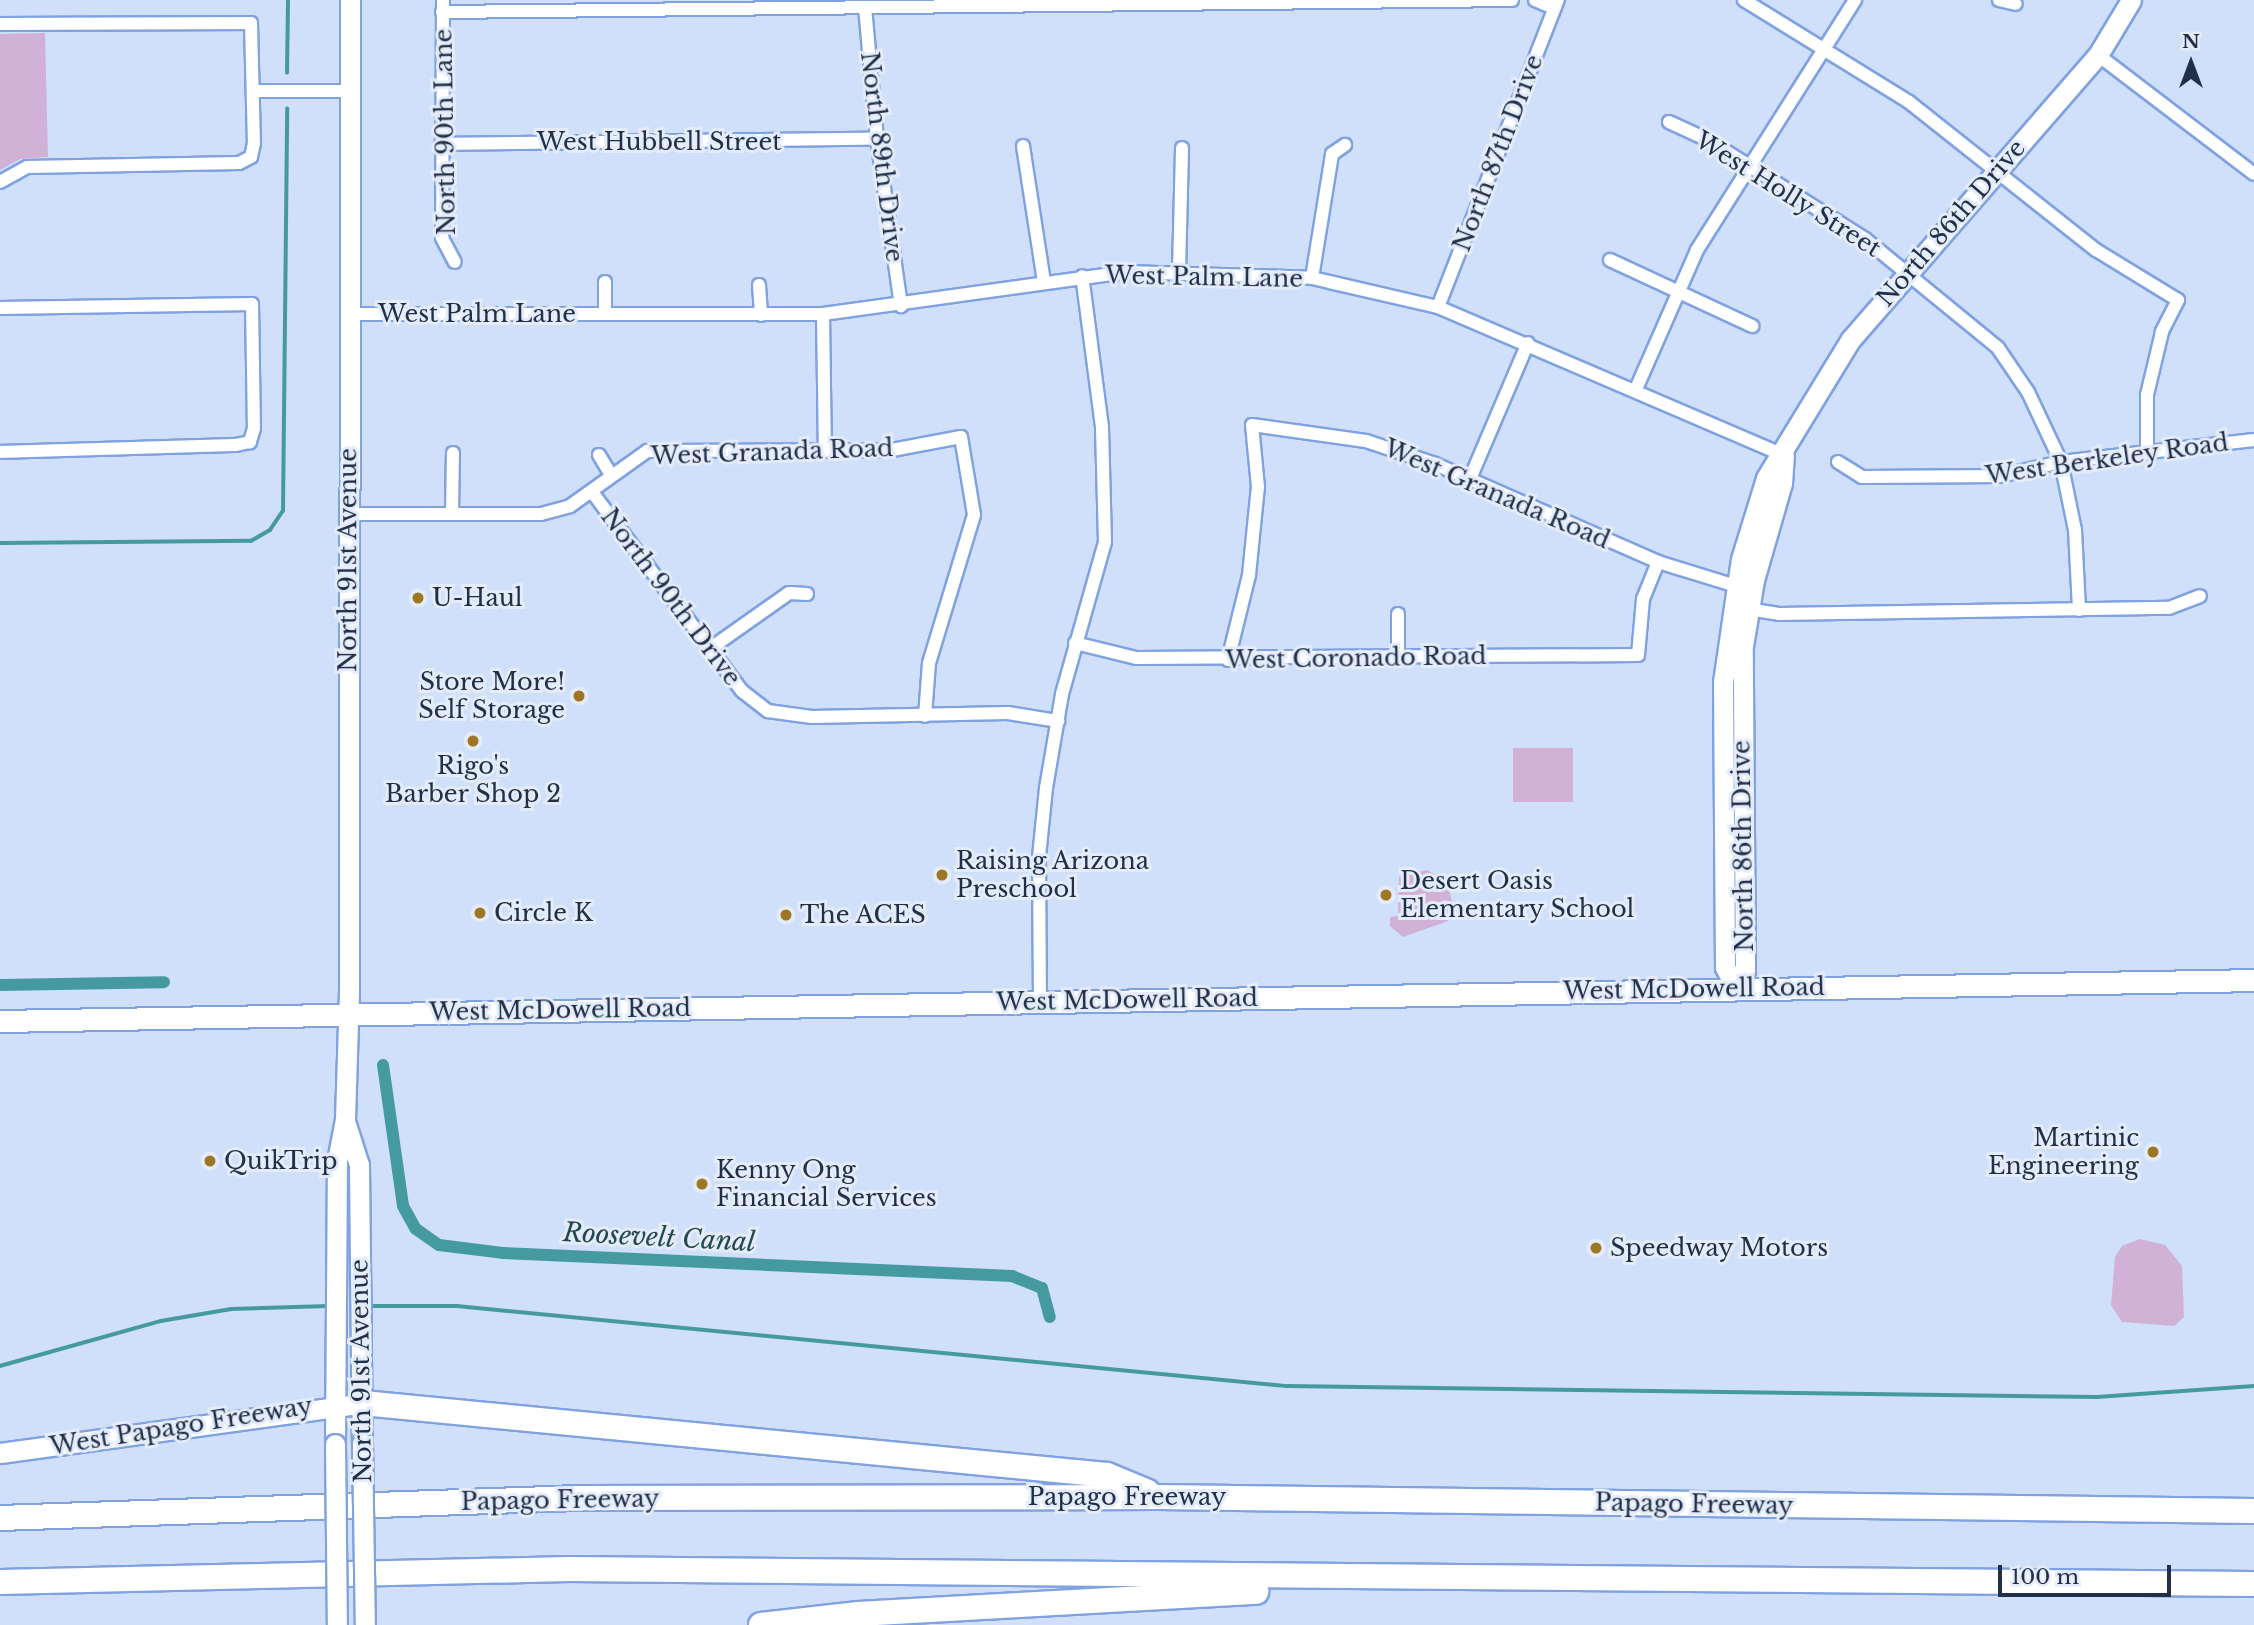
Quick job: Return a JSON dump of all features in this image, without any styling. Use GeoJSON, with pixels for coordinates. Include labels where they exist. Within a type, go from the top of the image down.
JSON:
{"type":"FeatureCollection","features":[{"type":"Feature","properties":{"kind":"highway"},"geometry":{"type":"LineString","coordinates":[[363,1403],[1107,1475],[1158,1497]]}},
{"type":"Feature","properties":{"kind":"highway","name":"Papago Freeway"},"geometry":{"type":"LineString","coordinates":[[0,1518],[578,1497],[1158,1497],[2246,1509]]}},
{"type":"Feature","properties":{"kind":"highway"},"geometry":{"type":"LineString","coordinates":[[0,1582],[569,1569],[1400,1580],[2252,1584]]}},
{"type":"Feature","properties":{"kind":"highway"},"geometry":{"type":"LineString","coordinates":[[761,1625],[858,1614],[1184,1598],[1400,1580]]}},
{"type":"Feature","properties":{"kind":"main road","name":"North 91st Avenue"},"geometry":{"type":"LineString","coordinates":[[337,1625],[334,1341],[337,1161],[345,1119],[347,1014],[350,0]]}},
{"type":"Feature","properties":{"kind":"main road","name":"North 86th Drive"},"geometry":{"type":"LineString","coordinates":[[1736,988],[1725,967],[1736,586],[1766,478],[1784,455],[1844,349],[1906,272],[2098,55],[2131,0]]}},
{"type":"Feature","properties":{"kind":"main road","name":"North 86th Drive"},"geometry":{"type":"LineString","coordinates":[[1733,662],[1782,484],[1784,455]]}},
{"type":"Feature","properties":{"kind":"main road","name":"West McDowell Road"},"geometry":{"type":"LineString","coordinates":[[0,1021],[2254,980]]}},
{"type":"Feature","properties":{"kind":"main road","name":"North 91st Avenue"},"geometry":{"type":"LineString","coordinates":[[345,1119],[359,1166],[365,1625]]}},
{"type":"Feature","properties":{"kind":"main road","name":"West Papago Freeway"},"geometry":{"type":"LineString","coordinates":[[0,1453],[334,1403],[363,1403]]}},
{"type":"Feature","properties":{"kind":"street"},"geometry":{"type":"LineString","coordinates":[[442,6],[865,7],[1063,2],[1512,0]]}},
{"type":"Feature","properties":{"kind":"street"},"geometry":{"type":"LineString","coordinates":[[1535,0],[1556,4]]}},
{"type":"Feature","properties":{"kind":"street"},"geometry":{"type":"LineString","coordinates":[[1744,0],[1821,51],[1909,102],[1994,172],[2096,250],[2178,300],[2162,332],[2147,395],[2147,451]]}},
{"type":"Feature","properties":{"kind":"street"},"geometry":{"type":"LineString","coordinates":[[1636,389],[1697,250],[1753,167],[1821,51],[1855,0]]}},
{"type":"Feature","properties":{"kind":"street"},"geometry":{"type":"LineString","coordinates":[[1999,0],[2016,4]]}},
{"type":"Feature","properties":{"kind":"street","name":"North 87th Drive"},"geometry":{"type":"LineString","coordinates":[[1438,307],[1556,4]]}},
{"type":"Feature","properties":{"kind":"street","name":"North 90th Lane"},"geometry":{"type":"LineString","coordinates":[[442,6],[442,237],[455,262]]}},
{"type":"Feature","properties":{"kind":"street","name":"North 89th Drive"},"geometry":{"type":"LineString","coordinates":[[865,7],[877,139],[901,306]]}},
{"type":"Feature","properties":{"kind":"street"},"geometry":{"type":"LineString","coordinates":[[0,24],[251,23],[254,91],[251,156],[239,163],[15,170],[0,182]]}},
{"type":"Feature","properties":{"kind":"street"},"geometry":{"type":"LineString","coordinates":[[2098,55],[2254,174]]}},
{"type":"Feature","properties":{"kind":"street"},"geometry":{"type":"LineString","coordinates":[[254,91],[350,91]]}},
{"type":"Feature","properties":{"kind":"street","name":"West Holly Street"},"geometry":{"type":"LineString","coordinates":[[1669,122],[1753,167],[1906,272],[1998,348],[2028,392],[2061,462],[2075,530],[2079,610]]}},
{"type":"Feature","properties":{"kind":"street","name":"West Hubbell Street"},"geometry":{"type":"LineString","coordinates":[[441,144],[877,139]]}},
{"type":"Feature","properties":{"kind":"street"},"geometry":{"type":"LineString","coordinates":[[1312,278],[1332,154],[1345,145]]}},
{"type":"Feature","properties":{"kind":"street"},"geometry":{"type":"LineString","coordinates":[[1023,146],[1044,282]]}},
{"type":"Feature","properties":{"kind":"street"},"geometry":{"type":"LineString","coordinates":[[1179,272],[1182,148]]}},
{"type":"Feature","properties":{"kind":"street"},"geometry":{"type":"LineString","coordinates":[[1610,260],[1752,326]]}},
{"type":"Feature","properties":{"kind":"street","name":"West Palm Lane"},"geometry":{"type":"LineString","coordinates":[[349,314],[823,314],[901,306],[1082,276],[1179,272],[1312,278],[1438,307],[1636,389],[1784,455]]}},
{"type":"Feature","properties":{"kind":"street"},"geometry":{"type":"LineString","coordinates":[[1040,1002],[1040,857],[1058,721],[1075,643],[1102,559],[1107,499],[1082,276]]}},
{"type":"Feature","properties":{"kind":"street","name":"West Palm Lane"},"geometry":{"type":"LineString","coordinates":[[605,282],[605,314]]}},
{"type":"Feature","properties":{"kind":"street"},"geometry":{"type":"LineString","coordinates":[[759,285],[761,315]]}},
{"type":"Feature","properties":{"kind":"street"},"geometry":{"type":"LineString","coordinates":[[0,308],[252,304],[250,442],[0,452]]}},
{"type":"Feature","properties":{"kind":"street"},"geometry":{"type":"LineString","coordinates":[[823,314],[825,451]]}},
{"type":"Feature","properties":{"kind":"street"},"geometry":{"type":"LineString","coordinates":[[1469,481],[1528,343]]}},
{"type":"Feature","properties":{"kind":"street","name":"West Granada Road"},"geometry":{"type":"LineString","coordinates":[[1228,660],[1249,575],[1258,487],[1252,425],[1366,441],[1469,481],[1658,562],[1736,586]]}},
{"type":"Feature","properties":{"kind":"street","name":"West Granada Road"},"geometry":{"type":"LineString","coordinates":[[348,514],[541,513],[570,506],[647,451],[892,450],[961,437],[974,515],[929,663],[925,716]]}},
{"type":"Feature","properties":{"kind":"street","name":"West Berkeley Road"},"geometry":{"type":"LineString","coordinates":[[1838,462],[1862,477],[2000,476],[2061,462],[2254,440]]}},
{"type":"Feature","properties":{"kind":"street"},"geometry":{"type":"LineString","coordinates":[[453,453],[453,514]]}},
{"type":"Feature","properties":{"kind":"street"},"geometry":{"type":"LineString","coordinates":[[599,455],[611,475]]}},
{"type":"Feature","properties":{"kind":"street","name":"North 90th Drive"},"geometry":{"type":"LineString","coordinates":[[592,492],[752,701],[790,717],[925,716]]}},
{"type":"Feature","properties":{"kind":"street","name":"West Coronado Road"},"geometry":{"type":"LineString","coordinates":[[1075,643],[1123,658],[1228,660],[1638,655],[1643,599],[1658,562]]}},
{"type":"Feature","properties":{"kind":"street"},"geometry":{"type":"LineString","coordinates":[[711,648],[789,593],[807,594]]}},
{"type":"Feature","properties":{"kind":"street"},"geometry":{"type":"LineString","coordinates":[[1748,609],[1779,614],[2169,608],[2200,596]]}},
{"type":"Feature","properties":{"kind":"street"},"geometry":{"type":"LineString","coordinates":[[1398,614],[1398,657]]}},
{"type":"Feature","properties":{"kind":"street"},"geometry":{"type":"LineString","coordinates":[[925,716],[1008,713],[1058,721]]}},
{"type":"Feature","properties":{"kind":"shaded area"},"geometry":{"type":"Polygon","coordinates":[[[45,33],[48,157],[20,159],[0,170],[0,34],[45,33]]]}},
{"type":"Feature","properties":{"kind":"shaded area"},"geometry":{"type":"Polygon","coordinates":[[[1513,748],[1573,748],[1573,802],[1513,802],[1513,748]]]}},
{"type":"Feature","properties":{"kind":"shaded area"},"geometry":{"type":"Polygon","coordinates":[[[1427,870],[1447,882],[1454,909],[1448,921],[1403,937],[1390,926],[1390,917],[1398,916],[1399,877],[1427,870]]]}},
{"type":"Feature","properties":{"kind":"shaded area"},"geometry":{"type":"Polygon","coordinates":[[[2140,1239],[2165,1245],[2182,1266],[2184,1317],[2174,1326],[2122,1322],[2111,1305],[2115,1257],[2122,1246],[2140,1239]]]}},
{"type":"Feature","properties":{"kind":"waterway"},"geometry":{"type":"LineString","coordinates":[[287,73],[288,0]]}},
{"type":"Feature","properties":{"kind":"waterway"},"geometry":{"type":"LineString","coordinates":[[0,543],[251,541],[270,530],[283,511],[287,109]]}},
{"type":"Feature","properties":{"kind":"waterway","name":"Roosevelt Canal"},"geometry":{"type":"LineString","coordinates":[[0,985],[164,982]]}},
{"type":"Feature","properties":{"kind":"waterway","name":"Roosevelt Canal"},"geometry":{"type":"LineString","coordinates":[[383,1065],[403,1206],[416,1229],[439,1245],[503,1253],[1012,1276],[1042,1288],[1050,1317]]}},
{"type":"Feature","properties":{"kind":"waterway"},"geometry":{"type":"LineString","coordinates":[[0,1366],[161,1321],[231,1309],[328,1306]]}},
{"type":"Feature","properties":{"kind":"waterway"},"geometry":{"type":"LineString","coordinates":[[367,1306],[457,1306],[1287,1386],[2097,1397],[2254,1386]]}},
{"type":"Feature","properties":{"kind":"place","name":"U-Haul"},"geometry":{"type":"Point","coordinates":[418,598]}},
{"type":"Feature","properties":{"kind":"place","name":"Store More! Self Storage"},"geometry":{"type":"Point","coordinates":[579,696]}},
{"type":"Feature","properties":{"kind":"place","name":"Rigo's Barber Shop 2"},"geometry":{"type":"Point","coordinates":[473,741]}},
{"type":"Feature","properties":{"kind":"place","name":"Raising Arizona Preschool"},"geometry":{"type":"Point","coordinates":[942,875]}},
{"type":"Feature","properties":{"kind":"place","name":"Desert Oasis Elementary School"},"geometry":{"type":"Point","coordinates":[1386,895]}},
{"type":"Feature","properties":{"kind":"place","name":"Circle K"},"geometry":{"type":"Point","coordinates":[480,913]}},
{"type":"Feature","properties":{"kind":"place","name":"The ACES"},"geometry":{"type":"Point","coordinates":[786,915]}},
{"type":"Feature","properties":{"kind":"place","name":"Martinic Engineering"},"geometry":{"type":"Point","coordinates":[2153,1152]}},
{"type":"Feature","properties":{"kind":"place","name":"QuikTrip"},"geometry":{"type":"Point","coordinates":[210,1161]}},
{"type":"Feature","properties":{"kind":"place","name":"Kenny Ong Financial Services"},"geometry":{"type":"Point","coordinates":[702,1184]}},
{"type":"Feature","properties":{"kind":"place","name":"Speedway Motors"},"geometry":{"type":"Point","coordinates":[1596,1248]}}]}
